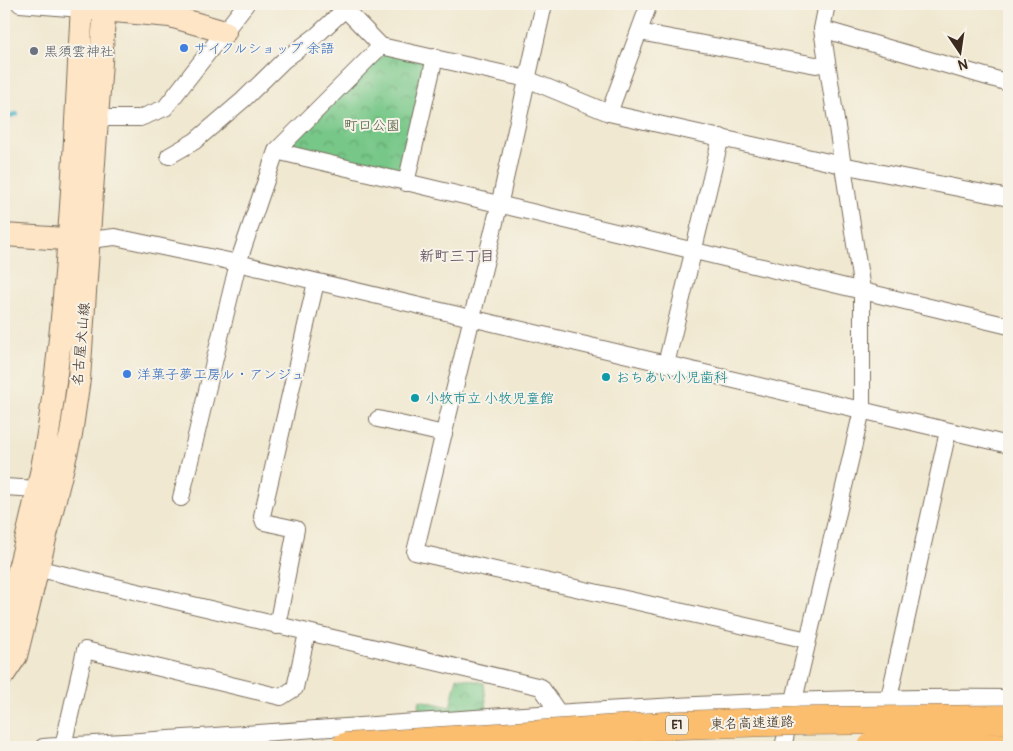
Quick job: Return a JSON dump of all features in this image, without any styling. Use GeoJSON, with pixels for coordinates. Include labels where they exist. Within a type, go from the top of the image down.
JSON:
{"type":"FeatureCollection","features":[{"type":"Feature","properties":{"kind":"highway","name":"東名高速道路"},"geometry":{"type":"LineString","coordinates":[[345,747],[679,725],[803,721],[1009,719]]}},
{"type":"Feature","properties":{"kind":"highway"},"geometry":{"type":"LineString","coordinates":[[872,747],[1009,747]]}},
{"type":"Feature","properties":{"kind":"main road"},"geometry":{"type":"LineString","coordinates":[[81,6],[172,10],[225,32]]}},
{"type":"Feature","properties":{"kind":"main road","name":"名古屋犬山線"},"geometry":{"type":"LineString","coordinates":[[4,627],[38,489],[56,377],[67,240],[81,6]]}},
{"type":"Feature","properties":{"kind":"main road","name":"名古屋犬山線"},"geometry":{"type":"LineString","coordinates":[[4,674],[16,656],[40,569],[71,434],[79,379],[105,6]]}},
{"type":"Feature","properties":{"kind":"main road"},"geometry":{"type":"LineString","coordinates":[[4,235],[89,240]]}},
{"type":"Feature","properties":{"kind":"street"},"geometry":{"type":"LineString","coordinates":[[20,4],[81,6]]}},
{"type":"Feature","properties":{"kind":"street"},"geometry":{"type":"LineString","coordinates":[[98,118],[140,118],[165,108],[246,4]]}},
{"type":"Feature","properties":{"kind":"street"},"geometry":{"type":"LineString","coordinates":[[544,4],[499,206],[415,552],[808,640]]}},
{"type":"Feature","properties":{"kind":"street"},"geometry":{"type":"LineString","coordinates":[[609,113],[649,4]]}},
{"type":"Feature","properties":{"kind":"street"},"geometry":{"type":"LineString","coordinates":[[783,747],[862,410],[862,290],[822,29],[827,4]]}},
{"type":"Feature","properties":{"kind":"street"},"geometry":{"type":"LineString","coordinates":[[169,156],[195,141],[265,80],[284,60],[316,36],[348,7],[381,46],[527,79],[609,113],[842,165],[1009,198]]}},
{"type":"Feature","properties":{"kind":"street"},"geometry":{"type":"LineString","coordinates":[[822,29],[1009,82]]}},
{"type":"Feature","properties":{"kind":"street"},"geometry":{"type":"LineString","coordinates":[[639,32],[816,65],[827,63]]}},
{"type":"Feature","properties":{"kind":"street"},"geometry":{"type":"LineString","coordinates":[[181,498],[238,263],[276,151],[381,46]]}},
{"type":"Feature","properties":{"kind":"street"},"geometry":{"type":"LineString","coordinates":[[406,183],[435,57]]}},
{"type":"Feature","properties":{"kind":"street"},"geometry":{"type":"LineString","coordinates":[[666,364],[721,137]]}},
{"type":"Feature","properties":{"kind":"street"},"geometry":{"type":"LineString","coordinates":[[276,151],[499,206],[1009,326]]}},
{"type":"Feature","properties":{"kind":"street"},"geometry":{"type":"LineString","coordinates":[[89,240],[116,237],[238,263],[1009,445]]}},
{"type":"Feature","properties":{"kind":"street"},"geometry":{"type":"LineString","coordinates":[[277,626],[296,529],[264,522],[262,516],[316,282]]}},
{"type":"Feature","properties":{"kind":"street"},"geometry":{"type":"LineString","coordinates":[[378,419],[444,434]]}},
{"type":"Feature","properties":{"kind":"street"},"geometry":{"type":"LineString","coordinates":[[889,698],[948,431]]}},
{"type":"Feature","properties":{"kind":"street"},"geometry":{"type":"LineString","coordinates":[[4,487],[38,489]]}},
{"type":"Feature","properties":{"kind":"street"},"geometry":{"type":"LineString","coordinates":[[40,569],[277,626],[541,686],[558,712],[558,747]]}},
{"type":"Feature","properties":{"kind":"street"},"geometry":{"type":"LineString","coordinates":[[63,746],[85,650],[281,697],[295,688],[307,633]]}},
{"type":"Feature","properties":{"kind":"street"},"geometry":{"type":"LineString","coordinates":[[43,747],[558,712],[889,698],[1009,698]]}},
{"type":"Feature","properties":{"kind":"street"},"geometry":{"type":"LineString","coordinates":[[917,698],[917,747]]}},
{"type":"Feature","properties":{"kind":"green space","name":"町口公園"},"geometry":{"type":"Polygon","coordinates":[[[390,53],[425,62],[428,67],[405,170],[399,174],[295,149],[293,142],[383,55],[390,53]]]}},
{"type":"Feature","properties":{"kind":"green space"},"geometry":{"type":"Polygon","coordinates":[[[457,677],[484,683],[487,711],[416,718],[420,700],[450,707],[457,677]]]}},
{"type":"Feature","properties":{"kind":"waterway"},"geometry":{"type":"LineString","coordinates":[[4,117],[17,114]]}},
{"type":"Feature","properties":{"kind":"place","name":"サイクルショップ 余語"},"geometry":{"type":"Point","coordinates":[184,48]}},
{"type":"Feature","properties":{"kind":"place","name":"黒須雲神社"},"geometry":{"type":"Point","coordinates":[34,51]}},
{"type":"Feature","properties":{"kind":"place","name":"洋菓子夢工房ル・アンジュ"},"geometry":{"type":"Point","coordinates":[127,374]}},
{"type":"Feature","properties":{"kind":"place","name":"おちあい小児歯科"},"geometry":{"type":"Point","coordinates":[606,377]}},
{"type":"Feature","properties":{"kind":"place","name":"小牧市立 小牧児童館"},"geometry":{"type":"Point","coordinates":[415,398]}},
{"type":"Feature","properties":{"kind":"district","name":"新町三丁目"},"geometry":{"type":"Point","coordinates":[457,256]}}]}
